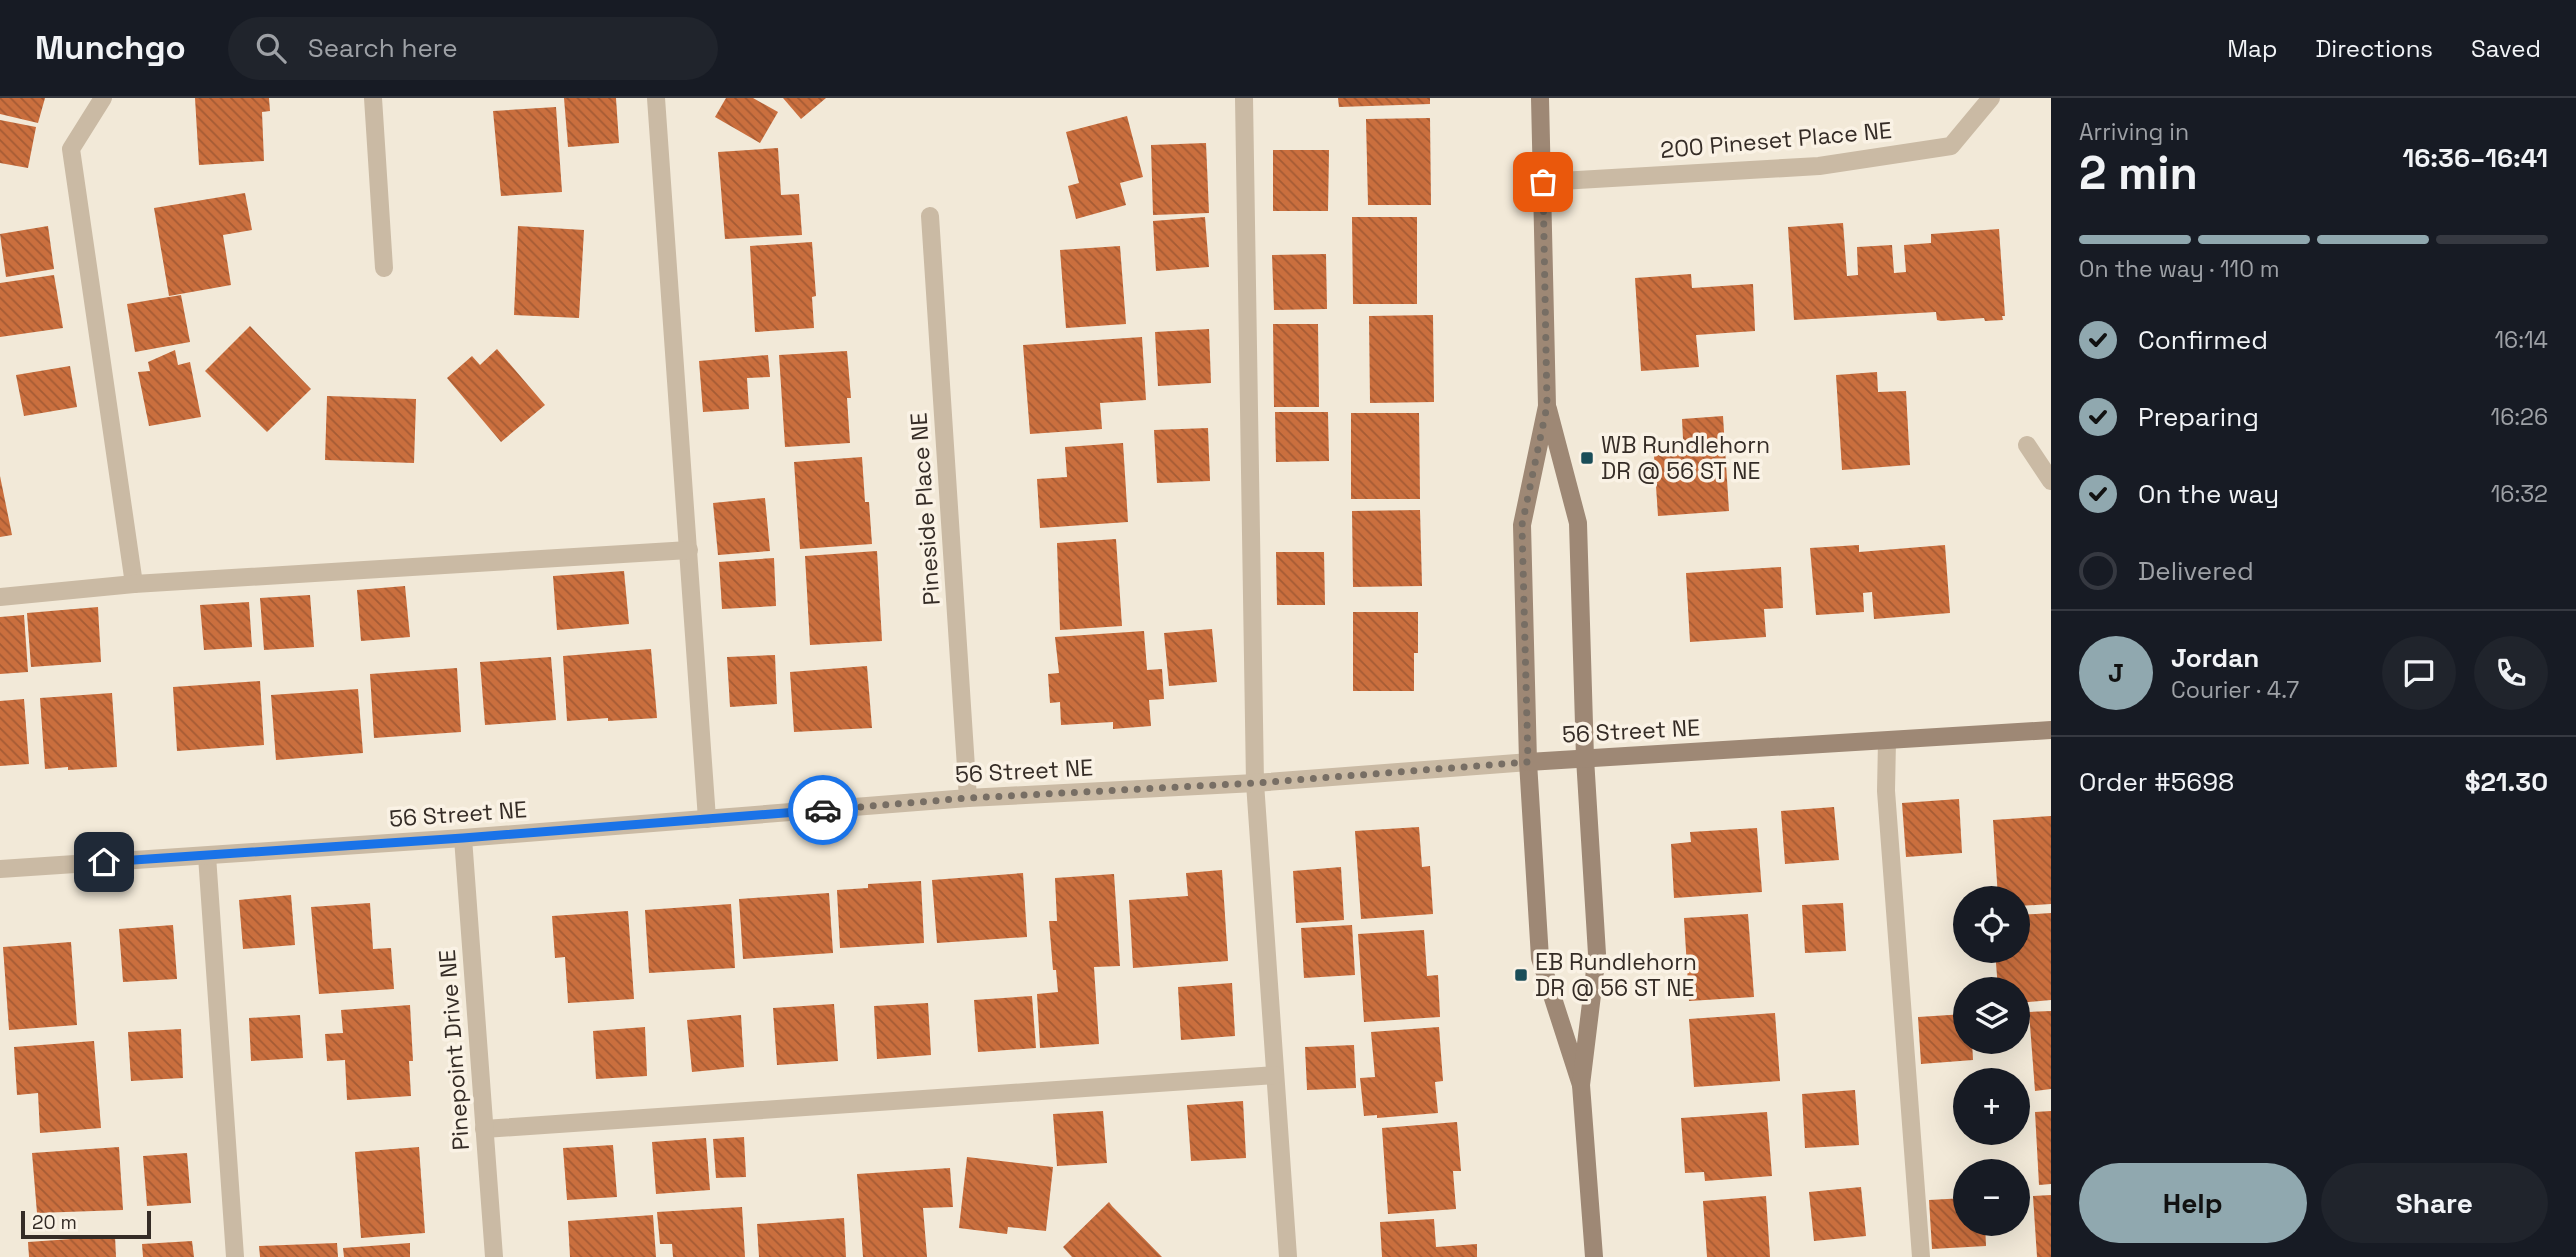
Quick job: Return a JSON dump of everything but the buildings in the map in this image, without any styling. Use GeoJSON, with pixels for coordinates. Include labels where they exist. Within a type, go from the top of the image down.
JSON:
{"type":"FeatureCollection","features":[{"type":"Feature","properties":{"kind":"street"},"geometry":{"type":"LineString","coordinates":[[103,98],[71,149],[134,584]]}},
{"type":"Feature","properties":{"kind":"street"},"geometry":{"type":"LineString","coordinates":[[373,98],[384,268]]}},
{"type":"Feature","properties":{"kind":"street"},"geometry":{"type":"LineString","coordinates":[[656,98],[707,819]]}},
{"type":"Feature","properties":{"kind":"street"},"geometry":{"type":"LineString","coordinates":[[1244,98],[1255,783],[1288,1257]]}},
{"type":"Feature","properties":{"kind":"street"},"geometry":{"type":"LineString","coordinates":[[1541,98],[1547,406],[1522,525],[1528,762],[1540,958],[1581,1086]]}},
{"type":"Feature","properties":{"kind":"street","name":"200 Pineset Place NE"},"geometry":{"type":"LineString","coordinates":[[1543,182],[1819,166],[1951,146],[1991,98]]}},
{"type":"Feature","properties":{"kind":"street","name":"Pineside Place NE"},"geometry":{"type":"LineString","coordinates":[[930,216],[968,798]]}},
{"type":"Feature","properties":{"kind":"street"},"geometry":{"type":"LineString","coordinates":[[1547,406],[1578,523],[1585,758],[1597,954],[1581,1086],[1594,1257]]}},
{"type":"Feature","properties":{"kind":"street"},"geometry":{"type":"LineString","coordinates":[[2027,445],[2051,481]]}},
{"type":"Feature","properties":{"kind":"street"},"geometry":{"type":"LineString","coordinates":[[0,597],[134,584],[688,550]]}},
{"type":"Feature","properties":{"kind":"street","name":"56 Street NE"},"geometry":{"type":"LineString","coordinates":[[0,869],[463,838],[968,798],[1255,783],[1585,758],[2051,730]]}},
{"type":"Feature","properties":{"kind":"street"},"geometry":{"type":"LineString","coordinates":[[1887,741],[1886,791],[1921,1257]]}},
{"type":"Feature","properties":{"kind":"street","name":"Pinepoint Drive NE"},"geometry":{"type":"LineString","coordinates":[[463,838],[494,1257]]}},
{"type":"Feature","properties":{"kind":"street"},"geometry":{"type":"LineString","coordinates":[[208,856],[235,1257]]}},
{"type":"Feature","properties":{"kind":"street"},"geometry":{"type":"LineString","coordinates":[[484,1129],[1275,1075]]}},
{"type":"Feature","properties":{"kind":"way so far"},"geometry":{"type":"LineString","coordinates":[[823,810],[968,798],[1255,783],[1528,762],[1522,525],[1547,406],[1543,182]]}},
{"type":"Feature","properties":{"kind":"place","name":"WB Rundlehorn DR @ 56 ST NE"},"geometry":{"type":"Point","coordinates":[1587,458]}},
{"type":"Feature","properties":{"kind":"place","name":"EB Rundlehorn DR @ 56 ST NE"},"geometry":{"type":"Point","coordinates":[1521,975]}},
{"type":"Feature","properties":{"kind":"route"},"geometry":{"type":"LineString","coordinates":[[104,862],[823,810]]}}]}
